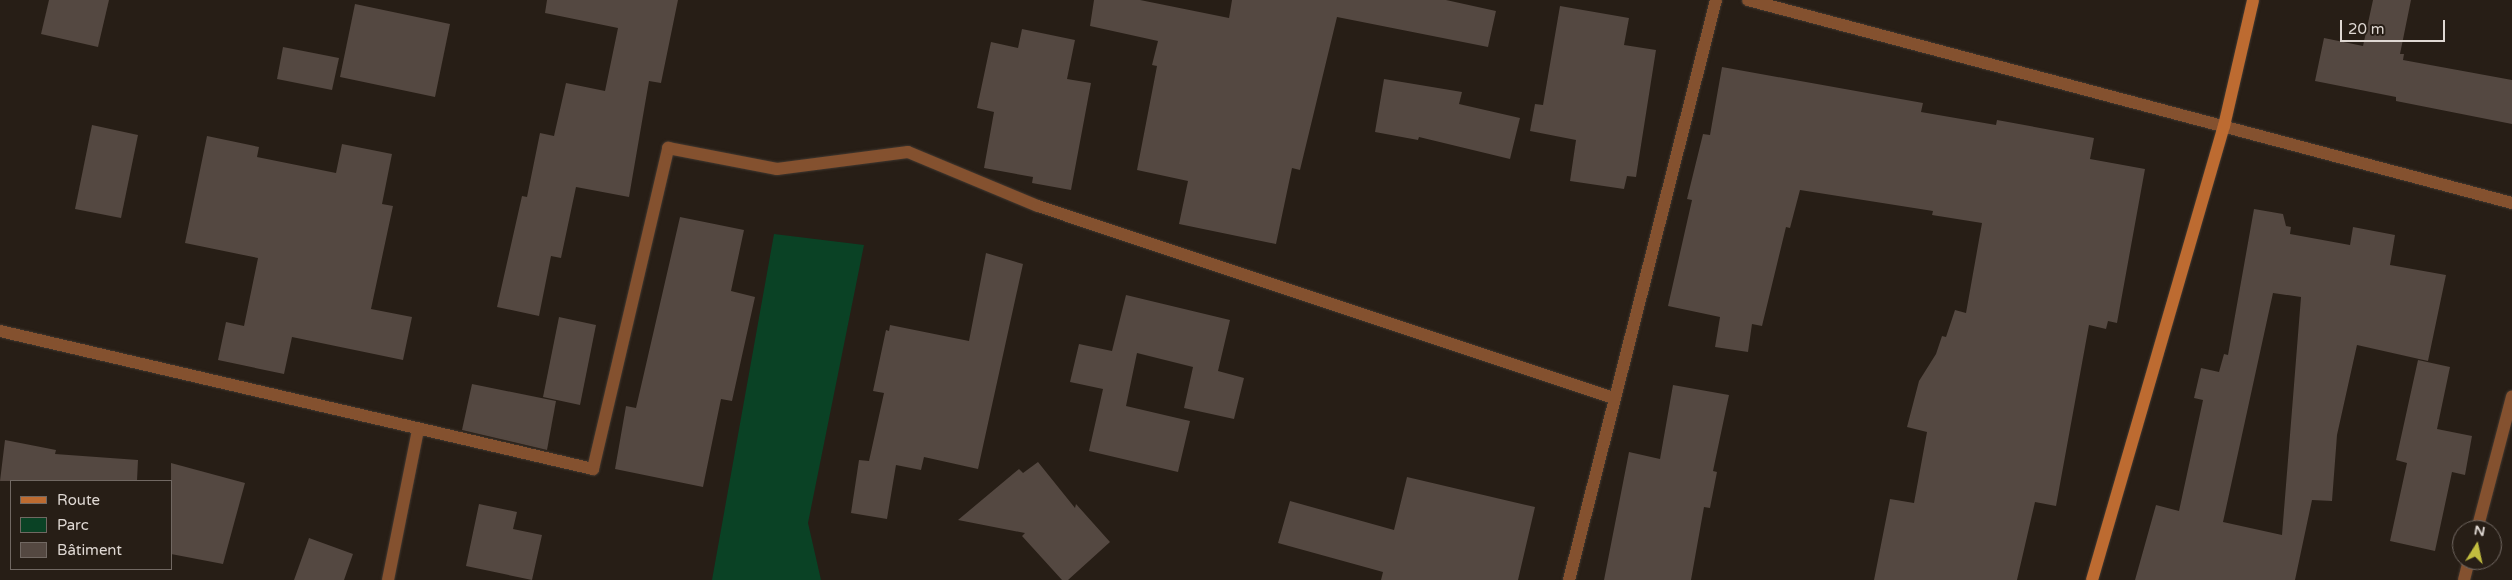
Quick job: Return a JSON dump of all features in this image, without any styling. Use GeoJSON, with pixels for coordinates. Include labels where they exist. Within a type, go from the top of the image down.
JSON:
{"type":"FeatureCollection","features":[{"type":"Feature","properties":{"kind":"street"},"geometry":{"type":"LineString","coordinates":[[1569,580],[1613,398],[1716,0]]}},
{"type":"Feature","properties":{"kind":"street"},"geometry":{"type":"LineString","coordinates":[[1748,0],[2512,203]]}},
{"type":"Feature","properties":{"kind":"street"},"geometry":{"type":"LineString","coordinates":[[2092,580],[2224,126],[2253,0]]}},
{"type":"Feature","properties":{"kind":"street"},"geometry":{"type":"LineString","coordinates":[[0,332],[593,469],[668,148],[778,170],[908,152],[1038,206],[1613,398]]}},
{"type":"Feature","properties":{"kind":"street"},"geometry":{"type":"LineString","coordinates":[[2480,520],[2512,397]]}},
{"type":"Feature","properties":{"kind":"street"},"geometry":{"type":"LineString","coordinates":[[388,580],[418,430]]}},
{"type":"Feature","properties":{"kind":"green space"},"geometry":{"type":"Polygon","coordinates":[[[774,234],[864,245],[808,523],[821,580],[712,580],[774,234]]]}},
{"type":"Feature","properties":{"kind":"building"},"geometry":{"type":"Polygon","coordinates":[[[49,0],[109,0],[98,47],[41,34],[49,0]]]}},
{"type":"Feature","properties":{"kind":"building"},"geometry":{"type":"Polygon","coordinates":[[[547,0],[678,0],[661,83],[649,81],[629,197],[576,187],[561,258],[551,256],[539,316],[497,307],[522,196],[527,197],[540,133],[554,136],[566,83],[605,91],[618,28],[545,13],[547,0]]]}},
{"type":"Feature","properties":{"kind":"building"},"geometry":{"type":"Polygon","coordinates":[[[1094,0],[1140,0],[1229,18],[1232,0],[1446,0],[1496,11],[1488,47],[1337,17],[1300,170],[1292,168],[1276,244],[1179,224],[1188,181],[1137,170],[1157,66],[1152,65],[1158,41],[1090,26],[1094,0]]]}},
{"type":"Feature","properties":{"kind":"building"},"geometry":{"type":"Polygon","coordinates":[[[2373,0],[2411,0],[2400,54],[2404,54],[2403,60],[2512,80],[2512,124],[2396,101],[2396,97],[2315,81],[2324,38],[2363,46],[2373,0]]]}},
{"type":"Feature","properties":{"kind":"building"},"geometry":{"type":"Polygon","coordinates":[[[355,4],[450,24],[435,97],[340,77],[355,4]]]}},
{"type":"Feature","properties":{"kind":"building"},"geometry":{"type":"Polygon","coordinates":[[[1560,6],[1629,18],[1624,45],[1656,50],[1636,177],[1627,176],[1624,189],[1570,181],[1576,140],[1530,131],[1535,104],[1543,105],[1560,6]]]}},
{"type":"Feature","properties":{"kind":"building"},"geometry":{"type":"Polygon","coordinates":[[[1022,29],[1075,40],[1067,79],[1091,83],[1071,190],[1032,183],[1033,177],[984,168],[994,112],[977,108],[991,42],[1018,48],[1022,29]]]}},
{"type":"Feature","properties":{"kind":"building"},"geometry":{"type":"Polygon","coordinates":[[[283,47],[339,58],[332,90],[277,79],[283,47]]]}},
{"type":"Feature","properties":{"kind":"building"},"geometry":{"type":"Polygon","coordinates":[[[1722,67],[1923,103],[1921,112],[1996,125],[1997,120],[2094,138],[2090,159],[2145,169],[2117,323],[2108,321],[2106,329],[2089,325],[2056,506],[2035,502],[2017,580],[1874,580],[1890,499],[1914,503],[1927,432],[1907,427],[1919,381],[1936,354],[1942,336],[1946,337],[1955,310],[1966,313],[1982,223],[1932,215],[1933,211],[1800,190],[1790,228],[1786,227],[1762,326],[1752,324],[1748,352],[1715,347],[1720,317],[1668,306],[1692,200],[1687,199],[1703,134],[1710,135],[1722,67]]]}},
{"type":"Feature","properties":{"kind":"building"},"geometry":{"type":"Polygon","coordinates":[[[1384,79],[1462,92],[1459,104],[1520,118],[1510,159],[1419,137],[1418,140],[1375,132],[1384,79]]]}},
{"type":"Feature","properties":{"kind":"building"},"geometry":{"type":"Polygon","coordinates":[[[92,125],[138,135],[121,218],[75,209],[92,125]]]}},
{"type":"Feature","properties":{"kind":"building"},"geometry":{"type":"Polygon","coordinates":[[[207,136],[259,147],[257,157],[336,173],[342,144],[392,154],[382,204],[393,206],[371,309],[412,317],[403,360],[292,337],[284,374],[218,360],[226,322],[244,326],[258,258],[185,243],[207,136]]]}},
{"type":"Feature","properties":{"kind":"building"},"geometry":{"type":"Polygon","coordinates":[[[2254,209],[2283,214],[2286,226],[2291,227],[2290,234],[2350,245],[2353,227],[2395,235],[2390,265],[2446,275],[2428,361],[2357,345],[2337,435],[2332,501],[2312,500],[2295,580],[2135,580],[2156,505],[2179,511],[2203,400],[2194,398],[2201,368],[2219,372],[2224,354],[2228,355],[2254,209]],[[2273,293],[2223,522],[2282,535],[2301,297],[2273,293]]]}},
{"type":"Feature","properties":{"kind":"building"},"geometry":{"type":"Polygon","coordinates":[[[680,217],[744,230],[731,291],[755,297],[732,401],[721,399],[703,487],[615,469],[626,406],[636,408],[680,217]]]}},
{"type":"Feature","properties":{"kind":"building"},"geometry":{"type":"Polygon","coordinates":[[[986,253],[1023,264],[978,469],[924,457],[921,470],[896,465],[887,519],[851,513],[859,460],[869,461],[884,393],[873,391],[886,330],[889,331],[890,325],[969,341],[986,253]]]}},
{"type":"Feature","properties":{"kind":"building"},"geometry":{"type":"Polygon","coordinates":[[[1126,295],[1230,320],[1218,371],[1244,378],[1234,419],[1184,408],[1193,367],[1137,353],[1126,406],[1190,421],[1178,472],[1089,451],[1103,389],[1070,382],[1079,344],[1112,351],[1126,295]]]}},
{"type":"Feature","properties":{"kind":"building"},"geometry":{"type":"Polygon","coordinates":[[[559,317],[596,325],[580,405],[543,397],[559,317]]]}},
{"type":"Feature","properties":{"kind":"building"},"geometry":{"type":"Polygon","coordinates":[[[2418,360],[2450,367],[2437,429],[2472,436],[2465,475],[2452,472],[2435,551],[2390,541],[2407,463],[2396,460],[2418,360]]]}},
{"type":"Feature","properties":{"kind":"building"},"geometry":{"type":"Polygon","coordinates":[[[472,384],[556,401],[547,450],[462,430],[472,384]]]}},
{"type":"Feature","properties":{"kind":"building"},"geometry":{"type":"Polygon","coordinates":[[[1673,385],[1729,395],[1713,471],[1717,472],[1710,508],[1704,507],[1691,580],[1604,580],[1629,452],[1660,459],[1673,385]]]}},
{"type":"Feature","properties":{"kind":"building"},"geometry":{"type":"Polygon","coordinates":[[[5,440],[56,450],[55,454],[138,460],[137,480],[0,481],[5,440]]]}},
{"type":"Feature","properties":{"kind":"building"},"geometry":{"type":"Polygon","coordinates":[[[1038,462],[1075,508],[1076,504],[1110,542],[1068,580],[1062,580],[1022,536],[1025,533],[958,520],[1019,469],[1023,473],[1038,462]]]}},
{"type":"Feature","properties":{"kind":"building"},"geometry":{"type":"Polygon","coordinates":[[[171,463],[245,483],[223,564],[172,554],[171,463]]]}},
{"type":"Feature","properties":{"kind":"building"},"geometry":{"type":"Polygon","coordinates":[[[1407,477],[1535,507],[1518,580],[1381,580],[1383,572],[1278,543],[1290,501],[1394,530],[1407,477]]]}},
{"type":"Feature","properties":{"kind":"building"},"geometry":{"type":"Polygon","coordinates":[[[479,504],[517,512],[513,529],[542,535],[532,580],[466,566],[479,504]]]}},
{"type":"Feature","properties":{"kind":"building"},"geometry":{"type":"Polygon","coordinates":[[[309,538],[353,554],[344,580],[294,580],[309,538]]]}}]}
